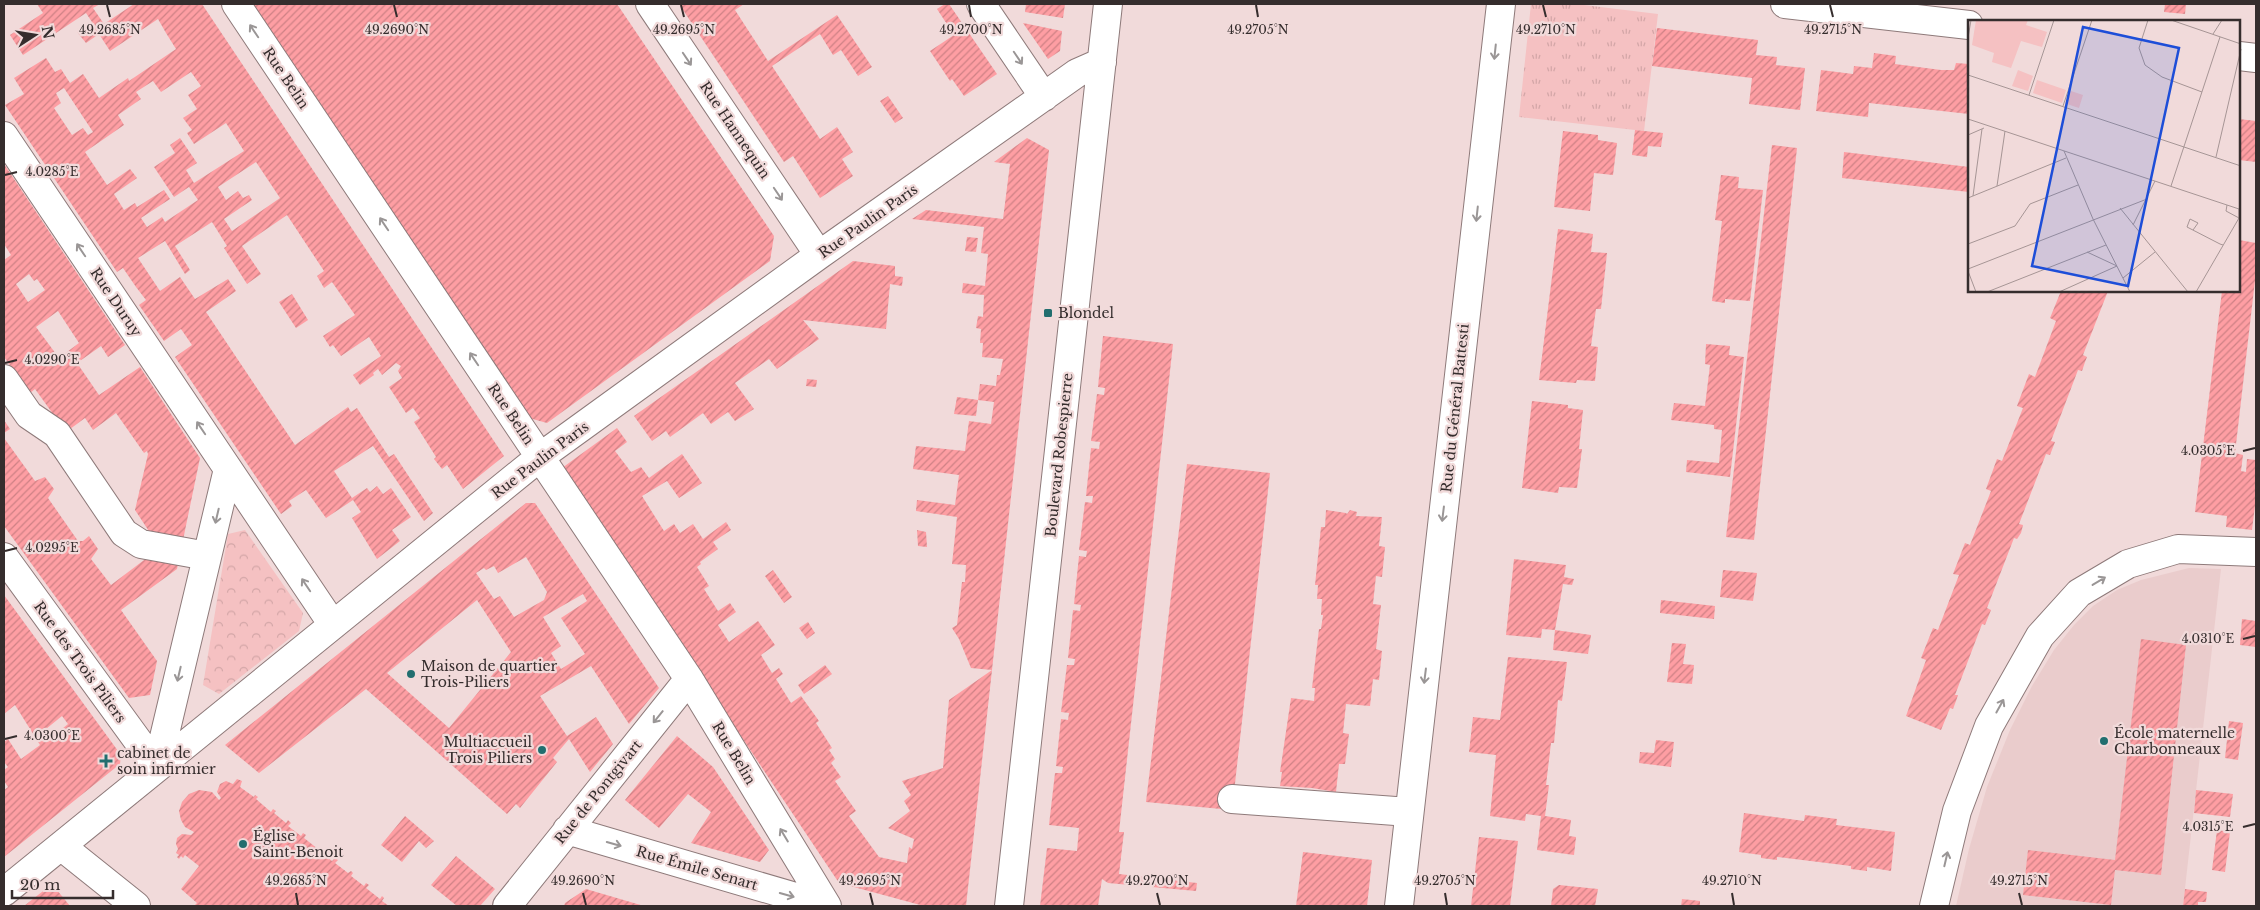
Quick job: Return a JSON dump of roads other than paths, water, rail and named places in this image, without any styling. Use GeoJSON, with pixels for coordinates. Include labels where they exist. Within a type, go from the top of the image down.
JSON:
{"type":"FeatureCollection","features":[{"type":"Feature","properties":{"kind":"street","name":"Rue Belin"},"geometry":{"type":"LineString","coordinates":[[236,4],[689,679],[826,906]]}},
{"type":"Feature","properties":{"kind":"street","name":"Rue Hannequin"},"geometry":{"type":"LineString","coordinates":[[650,4],[819,255]]}},
{"type":"Feature","properties":{"kind":"street"},"geometry":{"type":"LineString","coordinates":[[981,4],[1044,97]]}},
{"type":"Feature","properties":{"kind":"street","name":"Boulevard Robespierre"},"geometry":{"type":"LineString","coordinates":[[1009,906],[1108,4]]}},
{"type":"Feature","properties":{"kind":"street","name":"Rue du Général Battesti"},"geometry":{"type":"LineString","coordinates":[[1399,906],[1501,4]]}},
{"type":"Feature","properties":{"kind":"street"},"geometry":{"type":"LineString","coordinates":[[1785,4],[1968,25]]}},
{"type":"Feature","properties":{"kind":"street"},"geometry":{"type":"LineString","coordinates":[[2240,56],[2256,58]]}},
{"type":"Feature","properties":{"kind":"street","name":"Rue Paulin Paris"},"geometry":{"type":"LineString","coordinates":[[4,892],[540,458],[819,255],[1077,73],[1102,62]]}},
{"type":"Feature","properties":{"kind":"street","name":"Rue Duruy"},"geometry":{"type":"LineString","coordinates":[[4,136],[333,625]]}},
{"type":"Feature","properties":{"kind":"street"},"geometry":{"type":"LineString","coordinates":[[4,379],[29,415],[58,434],[124,533],[141,544],[207,556]]}},
{"type":"Feature","properties":{"kind":"street"},"geometry":{"type":"LineString","coordinates":[[157,768],[228,469]]}},
{"type":"Feature","properties":{"kind":"street"},"geometry":{"type":"LineString","coordinates":[[1934,906],[1957,811],[1989,726],[2040,636],[2079,593],[2128,564],[2178,549],[2256,552]]}},
{"type":"Feature","properties":{"kind":"street","name":"Rue des Trois Piliers"},"geometry":{"type":"LineString","coordinates":[[4,557],[157,768]]}},
{"type":"Feature","properties":{"kind":"street","name":"Rue de Pontgivart"},"geometry":{"type":"LineString","coordinates":[[507,906],[689,679]]}},
{"type":"Feature","properties":{"kind":"street"},"geometry":{"type":"LineString","coordinates":[[1232,799],[1409,812]]}},
{"type":"Feature","properties":{"kind":"street","name":"Rue Émile Senart"},"geometry":{"type":"LineString","coordinates":[[567,830],[826,906]]}},
{"type":"Feature","properties":{"kind":"street"},"geometry":{"type":"LineString","coordinates":[[61,846],[136,906]]}},
{"type":"Feature","properties":{"kind":"place","name":"Blondel"},"geometry":{"type":"Point","coordinates":[1048,313]}},
{"type":"Feature","properties":{"kind":"place","name":"Maison de quartier Trois-Piliers"},"geometry":{"type":"Point","coordinates":[411,674]}},
{"type":"Feature","properties":{"kind":"place","name":"École maternelle Charbonneaux"},"geometry":{"type":"Point","coordinates":[2104,741]}},
{"type":"Feature","properties":{"kind":"place","name":"Multiaccueil Trois Piliers"},"geometry":{"type":"Point","coordinates":[542,750]}},
{"type":"Feature","properties":{"kind":"place","name":"cabinet de soin infirmier"},"geometry":{"type":"Point","coordinates":[106,761]}},
{"type":"Feature","properties":{"kind":"place","name":"Église Saint-Benoit"},"geometry":{"type":"Point","coordinates":[243,844]}}]}
